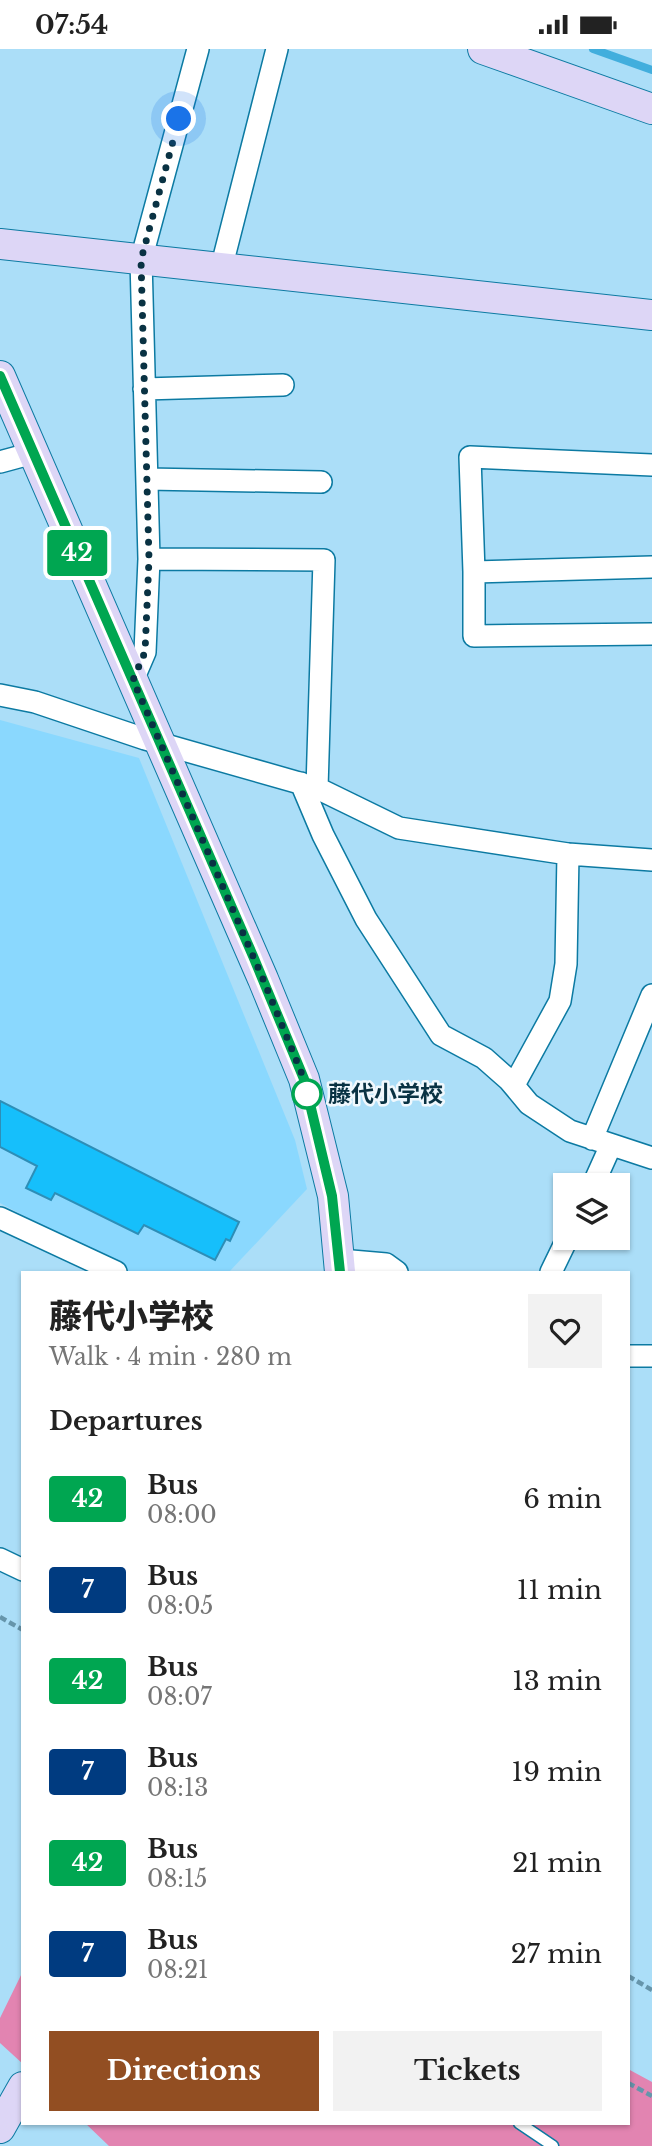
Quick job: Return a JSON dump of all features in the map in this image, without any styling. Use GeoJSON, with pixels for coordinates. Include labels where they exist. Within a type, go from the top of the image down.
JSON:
{"type":"FeatureCollection","features":[{"type":"Feature","properties":{"kind":"main road"},"geometry":{"type":"LineString","coordinates":[[483,49],[652,109]]}},
{"type":"Feature","properties":{"kind":"main road"},"geometry":{"type":"LineString","coordinates":[[0,244],[652,315]]}},
{"type":"Feature","properties":{"kind":"main road"},"geometry":{"type":"LineString","coordinates":[[4,394],[33,453],[161,743],[304,1079],[332,1196],[340,1266]]}},
{"type":"Feature","properties":{"kind":"main road"},"geometry":{"type":"LineString","coordinates":[[0,2128],[21,2091]]}},
{"type":"Feature","properties":{"kind":"street"},"geometry":{"type":"LineString","coordinates":[[133,680],[145,652],[149,559],[141,260],[198,49]]}},
{"type":"Feature","properties":{"kind":"street"},"geometry":{"type":"LineString","coordinates":[[221,268],[277,49]]}},
{"type":"Feature","properties":{"kind":"street"},"geometry":{"type":"LineString","coordinates":[[145,389],[283,385]]}},
{"type":"Feature","properties":{"kind":"street"},"geometry":{"type":"LineString","coordinates":[[0,462],[33,453]]}},
{"type":"Feature","properties":{"kind":"street"},"geometry":{"type":"LineString","coordinates":[[652,465],[470,457],[474,636],[652,634]]}},
{"type":"Feature","properties":{"kind":"street"},"geometry":{"type":"LineString","coordinates":[[147,479],[321,482]]}},
{"type":"Feature","properties":{"kind":"street"},"geometry":{"type":"LineString","coordinates":[[149,559],[324,560],[309,785],[323,835],[366,919],[441,1035],[484,1058],[514,1085],[529,1104],[570,1131],[652,1158]]}},
{"type":"Feature","properties":{"kind":"street"},"geometry":{"type":"LineString","coordinates":[[474,572],[652,567]]}},
{"type":"Feature","properties":{"kind":"street"},"geometry":{"type":"LineString","coordinates":[[0,695],[34,702],[161,743],[309,785],[399,828],[568,854],[652,860]]}},
{"type":"Feature","properties":{"kind":"street"},"geometry":{"type":"LineString","coordinates":[[514,1085],[560,1001],[566,964],[568,854]]}},
{"type":"Feature","properties":{"kind":"street"},"geometry":{"type":"LineString","coordinates":[[596,1173],[602,1142],[652,995]]}},
{"type":"Feature","properties":{"kind":"street"},"geometry":{"type":"LineString","coordinates":[[0,1218],[114,1271]]}},
{"type":"Feature","properties":{"kind":"street"},"geometry":{"type":"LineString","coordinates":[[551,1271],[562,1250]]}},
{"type":"Feature","properties":{"kind":"street"},"geometry":{"type":"LineString","coordinates":[[340,1266],[386,1264],[396,1271]]}},
{"type":"Feature","properties":{"kind":"street"},"geometry":{"type":"LineString","coordinates":[[630,1356],[652,1356]]}},
{"type":"Feature","properties":{"kind":"lane"},"geometry":{"type":"LineString","coordinates":[[522,2125],[553,2146]]}},
{"type":"Feature","properties":{"kind":"path"},"geometry":{"type":"LineString","coordinates":[[0,1617],[21,1629]]}},
{"type":"Feature","properties":{"kind":"path"},"geometry":{"type":"LineString","coordinates":[[630,1977],[652,1990]]}},
{"type":"Feature","properties":{"kind":"path"},"geometry":{"type":"LineString","coordinates":[[630,2084],[652,2096]]}},
{"type":"Feature","properties":{"kind":"shaded area"},"geometry":{"type":"Polygon","coordinates":[[[0,720],[139,758],[295,1140],[307,1189],[230,1271],[128,1271],[0,1203],[0,720]]]}},
{"type":"Feature","properties":{"kind":"shaded area"},"geometry":{"type":"Polygon","coordinates":[[[21,1975],[21,2062],[0,2043],[0,2018],[21,1975]]]}},
{"type":"Feature","properties":{"kind":"shaded area"},"geometry":{"type":"Polygon","coordinates":[[[630,2070],[652,2082],[652,2146],[109,2146],[87,2125],[630,2125],[630,2070]]]}},
{"type":"Feature","properties":{"kind":"building"},"geometry":{"type":"Polygon","coordinates":[[[0,1101],[239,1222],[230,1241],[226,1239],[215,1260],[144,1225],[138,1234],[55,1193],[51,1200],[26,1188],[37,1166],[0,1147],[0,1101]]]}},
{"type":"Feature","properties":{"kind":"waterway"},"geometry":{"type":"LineString","coordinates":[[593,49],[652,70]]}},
{"type":"Feature","properties":{"kind":"bus line","name":"42"},"geometry":{"type":"LineString","coordinates":[[0,376],[154,726],[304,1079],[336,1217],[340,1271]]}},
{"type":"Feature","properties":{"kind":"place","name":"藤代小学校"},"geometry":{"type":"Point","coordinates":[307,1094]}},
{"type":"Feature","properties":{"kind":"route"},"geometry":{"type":"LineString","coordinates":[[179,119],[141,260],[149,559],[145,652],[133,680],[287,1036],[304,1079],[310,1104],[307,1094]]}}]}
